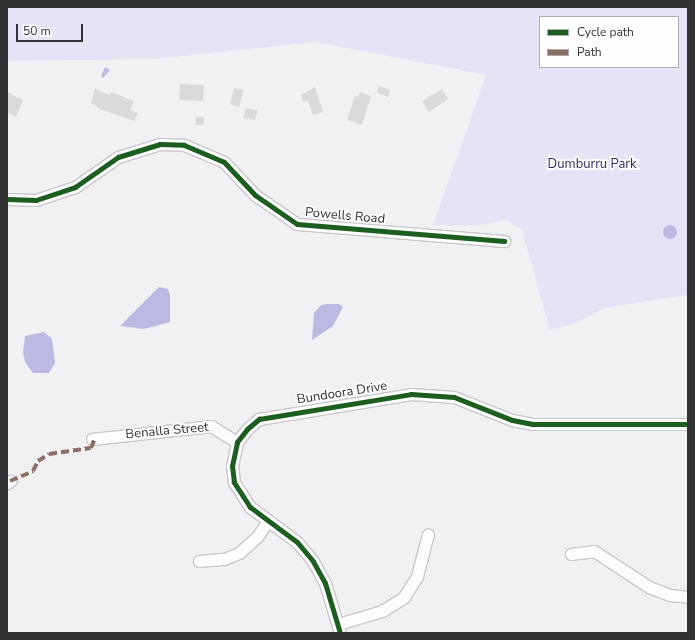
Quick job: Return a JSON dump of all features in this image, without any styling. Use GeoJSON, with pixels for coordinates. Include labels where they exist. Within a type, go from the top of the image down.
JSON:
{"type":"FeatureCollection","features":[{"type":"Feature","properties":{"kind":"street","name":"Powells Road"},"geometry":{"type":"LineString","coordinates":[[7,199],[36,200],[75,187],[118,157],[160,144],[184,145],[224,162],[256,195],[297,224],[504,241]]}},
{"type":"Feature","properties":{"kind":"street","name":"Bundoora Drive"},"geometry":{"type":"LineString","coordinates":[[339,629],[325,583],[313,561],[297,542],[267,522],[250,507],[234,482],[232,466],[237,442],[247,429],[267,416],[411,394],[454,397],[512,420],[533,424],[688,424]]}},
{"type":"Feature","properties":{"kind":"street","name":"Benalla Street"},"geometry":{"type":"LineString","coordinates":[[92,439],[211,426],[237,442]]}},
{"type":"Feature","properties":{"kind":"street"},"geometry":{"type":"LineString","coordinates":[[199,561],[224,559],[239,553],[257,537],[267,522]]}},
{"type":"Feature","properties":{"kind":"street"},"geometry":{"type":"LineString","coordinates":[[339,629],[382,611],[404,596],[417,576],[428,534]]}},
{"type":"Feature","properties":{"kind":"street"},"geometry":{"type":"LineString","coordinates":[[571,554],[594,551],[649,587],[670,595],[688,598]]}},
{"type":"Feature","properties":{"kind":"green space","name":"Dumburru Park"},"geometry":{"type":"Polygon","coordinates":[[[7,7],[688,7],[688,295],[604,308],[574,324],[550,330],[522,230],[506,220],[476,226],[433,225],[486,75],[316,42],[154,59],[7,61],[7,7]]]}},
{"type":"Feature","properties":{"kind":"water"},"geometry":{"type":"Polygon","coordinates":[[[105,67],[110,70],[103,78],[101,76],[105,67]]]}},
{"type":"Feature","properties":{"kind":"water"},"geometry":{"type":"Polygon","coordinates":[[[670,225],[675,227],[677,232],[675,237],[670,239],[665,237],[663,232],[665,227],[670,225]]]}},
{"type":"Feature","properties":{"kind":"water"},"geometry":{"type":"Polygon","coordinates":[[[159,287],[168,289],[170,295],[170,322],[144,329],[120,326],[159,287]]]}},
{"type":"Feature","properties":{"kind":"water"},"geometry":{"type":"Polygon","coordinates":[[[339,304],[343,307],[333,326],[312,340],[314,313],[321,305],[339,304]]]}},
{"type":"Feature","properties":{"kind":"water"},"geometry":{"type":"Polygon","coordinates":[[[44,332],[52,339],[55,363],[49,373],[33,373],[25,362],[23,352],[25,336],[44,332]]]}},
{"type":"Feature","properties":{"kind":"building"},"geometry":{"type":"Polygon","coordinates":[[[180,84],[204,85],[203,101],[179,100],[180,84]]]}},
{"type":"Feature","properties":{"kind":"building"},"geometry":{"type":"Polygon","coordinates":[[[379,86],[390,90],[388,97],[377,93],[379,86]]]}},
{"type":"Feature","properties":{"kind":"building"},"geometry":{"type":"Polygon","coordinates":[[[315,87],[323,112],[313,115],[308,101],[303,102],[301,95],[315,87]]]}},
{"type":"Feature","properties":{"kind":"building"},"geometry":{"type":"Polygon","coordinates":[[[234,88],[244,90],[239,107],[230,104],[234,88]]]}},
{"type":"Feature","properties":{"kind":"building"},"geometry":{"type":"Polygon","coordinates":[[[95,89],[110,95],[111,92],[134,101],[130,110],[138,113],[134,121],[97,108],[97,106],[91,103],[95,89]]]}},
{"type":"Feature","properties":{"kind":"building"},"geometry":{"type":"Polygon","coordinates":[[[442,89],[448,99],[429,112],[422,101],[442,89]]]}},
{"type":"Feature","properties":{"kind":"building"},"geometry":{"type":"Polygon","coordinates":[[[7,92],[23,100],[16,117],[7,112],[7,92]]]}},
{"type":"Feature","properties":{"kind":"building"},"geometry":{"type":"Polygon","coordinates":[[[360,92],[371,96],[362,125],[347,120],[355,96],[358,97],[360,92]]]}},
{"type":"Feature","properties":{"kind":"building"},"geometry":{"type":"Polygon","coordinates":[[[246,108],[258,110],[255,120],[243,118],[246,108]]]}},
{"type":"Feature","properties":{"kind":"building"},"geometry":{"type":"Polygon","coordinates":[[[196,117],[204,117],[203,125],[195,125],[196,117]]]}},
{"type":"Feature","properties":{"kind":"marked path"},"geometry":{"type":"LineString","coordinates":[[10,481],[33,471],[38,461],[49,454],[91,448],[95,438]]}},
{"type":"Feature","properties":{"kind":"cycle path"},"geometry":{"type":"LineString","coordinates":[[7,199],[36,200],[75,187],[118,157],[160,144],[184,145],[224,162],[255,195],[297,224],[504,241]]}},
{"type":"Feature","properties":{"kind":"cycle path"},"geometry":{"type":"LineString","coordinates":[[340,633],[325,583],[313,561],[297,542],[250,507],[234,482],[232,466],[237,442],[247,429],[259,419],[411,394],[454,397],[512,420],[533,424],[688,424]]}}]}
